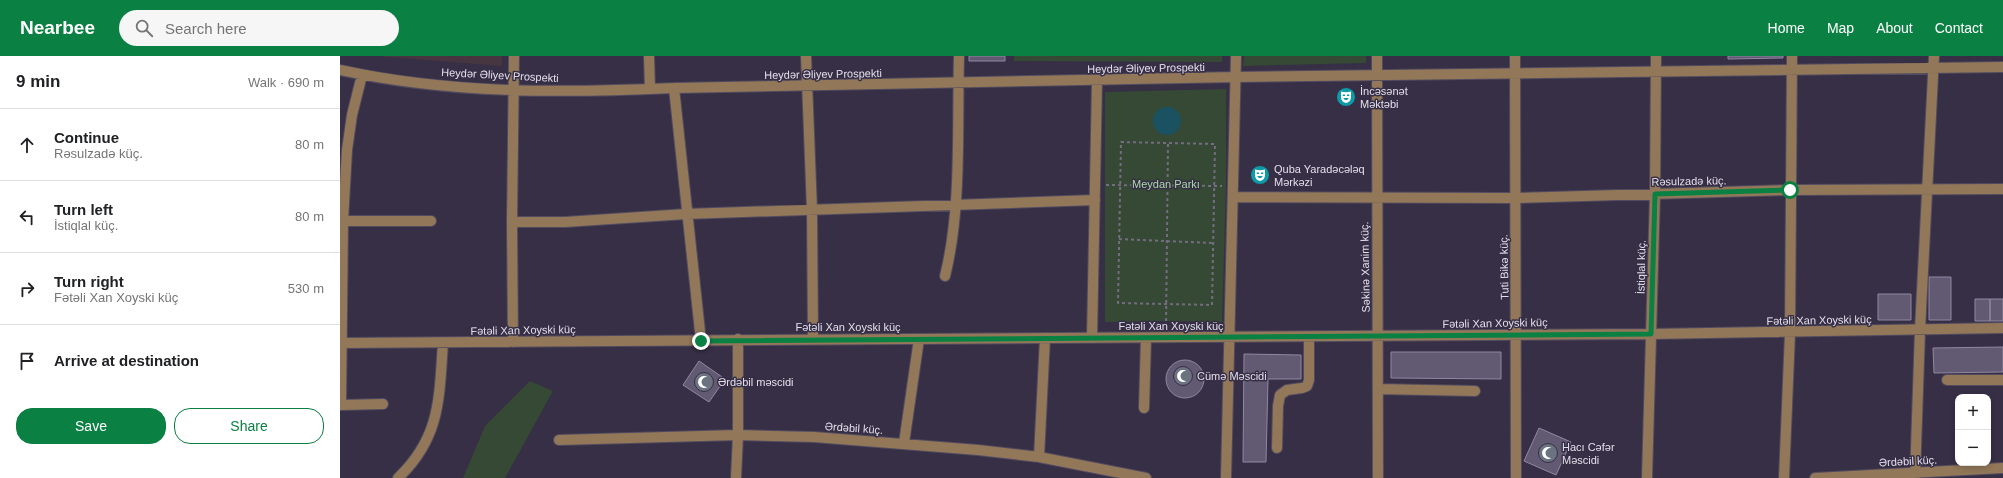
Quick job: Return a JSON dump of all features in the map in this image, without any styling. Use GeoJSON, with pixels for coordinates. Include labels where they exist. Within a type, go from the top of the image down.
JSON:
{"type":"FeatureCollection","features":[{"type":"Feature","properties":{"kind":"street"},"geometry":{"type":"LineString","coordinates":[[513,342],[512,222],[514,56]]}},
{"type":"Feature","properties":{"kind":"street"},"geometry":{"type":"LineString","coordinates":[[649,56],[650,89]]}},
{"type":"Feature","properties":{"kind":"street"},"geometry":{"type":"LineString","coordinates":[[806,56],[812,210],[813,339]]}},
{"type":"Feature","properties":{"kind":"street"},"geometry":{"type":"LineString","coordinates":[[945,276],[951,249],[956,204],[959,56]]}},
{"type":"Feature","properties":{"kind":"street"},"geometry":{"type":"LineString","coordinates":[[1226,478],[1236,56]]}},
{"type":"Feature","properties":{"kind":"street","name":"Səkinə Xanim küç."},"geometry":{"type":"LineString","coordinates":[[1377,56],[1376,198],[1378,478]]}},
{"type":"Feature","properties":{"kind":"street","name":"Tuti Bikə küç."},"geometry":{"type":"LineString","coordinates":[[1515,56],[1516,478]]}},
{"type":"Feature","properties":{"kind":"street","name":"İstiqlal küç."},"geometry":{"type":"LineString","coordinates":[[1647,478],[1655,194],[1656,56]]}},
{"type":"Feature","properties":{"kind":"street"},"geometry":{"type":"LineString","coordinates":[[1784,478],[1790,332],[1792,56]]}},
{"type":"Feature","properties":{"kind":"street"},"geometry":{"type":"LineString","coordinates":[[1915,475],[1926,191],[1934,56]]}},
{"type":"Feature","properties":{"kind":"street","name":"Heydər Əliyev Prospekti"},"geometry":{"type":"LineString","coordinates":[[340,70],[362,75],[468,88],[593,91],[674,88],[1097,81],[1236,77],[2003,67]]}},
{"type":"Feature","properties":{"kind":"street"},"geometry":{"type":"LineString","coordinates":[[362,75],[352,116],[347,150],[341,221],[341,405],[383,404]]}},
{"type":"Feature","properties":{"kind":"street"},"geometry":{"type":"LineString","coordinates":[[1092,338],[1097,81]]}},
{"type":"Feature","properties":{"kind":"street"},"geometry":{"type":"LineString","coordinates":[[674,88],[686,214],[701,341]]}},
{"type":"Feature","properties":{"kind":"street","name":"Rəsulzadə küç."},"geometry":{"type":"LineString","coordinates":[[1233,197],[1515,198],[1790,190],[1926,191],[2003,189]]}},
{"type":"Feature","properties":{"kind":"street"},"geometry":{"type":"LineString","coordinates":[[512,222],[565,222],[686,214],[1095,200]]}},
{"type":"Feature","properties":{"kind":"street"},"geometry":{"type":"LineString","coordinates":[[341,221],[431,221]]}},
{"type":"Feature","properties":{"kind":"street","name":"Fətəli Xan Xoyski küç"},"geometry":{"type":"LineString","coordinates":[[341,343],[813,339],[919,340],[1230,338],[1651,334],[2003,328]]}},
{"type":"Feature","properties":{"kind":"street"},"geometry":{"type":"LineString","coordinates":[[1278,448],[1278,399],[1283,392],[1307,386],[1309,380],[1309,337]]}},
{"type":"Feature","properties":{"kind":"street"},"geometry":{"type":"LineString","coordinates":[[1038,458],[1045,338]]}},
{"type":"Feature","properties":{"kind":"street"},"geometry":{"type":"LineString","coordinates":[[1144,408],[1146,338]]}},
{"type":"Feature","properties":{"kind":"street"},"geometry":{"type":"LineString","coordinates":[[736,478],[738,435],[738,340]]}},
{"type":"Feature","properties":{"kind":"street"},"geometry":{"type":"LineString","coordinates":[[904,443],[919,340]]}},
{"type":"Feature","properties":{"kind":"street"},"geometry":{"type":"LineString","coordinates":[[398,478],[408,469],[425,444],[432,430],[440,394],[443,343]]}},
{"type":"Feature","properties":{"kind":"street"},"geometry":{"type":"LineString","coordinates":[[1947,380],[2003,380]]}},
{"type":"Feature","properties":{"kind":"street"},"geometry":{"type":"LineString","coordinates":[[1378,389],[1475,391]]}},
{"type":"Feature","properties":{"kind":"street","name":"Ərdəbil küç."},"geometry":{"type":"LineString","coordinates":[[559,440],[738,435],[814,437],[904,443],[1038,458],[1146,478]]}},
{"type":"Feature","properties":{"kind":"street","name":"Ərdəbil küç."},"geometry":{"type":"LineString","coordinates":[[1815,478],[1915,475],[2003,468]]}},
{"type":"Feature","properties":{"kind":"path"},"geometry":{"type":"LineString","coordinates":[[1121,142],[1215,144],[1212,305],[1118,303],[1120,185],[1121,142]]}},
{"type":"Feature","properties":{"kind":"path"},"geometry":{"type":"LineString","coordinates":[[1166,338],[1166,185],[1168,144]]}},
{"type":"Feature","properties":{"kind":"path"},"geometry":{"type":"LineString","coordinates":[[1095,184],[1233,186]]}},
{"type":"Feature","properties":{"kind":"path"},"geometry":{"type":"LineString","coordinates":[[1119,239],[1214,243]]}},
{"type":"Feature","properties":{"kind":"shaded area"},"geometry":{"type":"Polygon","coordinates":[[[377,56],[502,56],[502,66],[377,56]]]}},
{"type":"Feature","properties":{"kind":"green space"},"geometry":{"type":"Polygon","coordinates":[[[1014,56],[1222,56],[1222,62],[1014,61],[1014,56]]]}},
{"type":"Feature","properties":{"kind":"green space"},"geometry":{"type":"Polygon","coordinates":[[[1244,56],[1366,56],[1366,63],[1243,66],[1244,56]]]}},
{"type":"Feature","properties":{"kind":"green space","name":"Meydan Parkı"},"geometry":{"type":"Polygon","coordinates":[[[1226,89],[1226,186],[1222,322],[1105,322],[1105,92],[1226,89]]]}},
{"type":"Feature","properties":{"kind":"green space"},"geometry":{"type":"Polygon","coordinates":[[[530,381],[553,391],[505,478],[463,478],[485,426],[530,381]]]}},
{"type":"Feature","properties":{"kind":"water"},"geometry":{"type":"Polygon","coordinates":[[[1167,107],[1177,111],[1181,121],[1177,131],[1167,135],[1157,131],[1153,121],[1157,111],[1167,107]]]}},
{"type":"Feature","properties":{"kind":"building"},"geometry":{"type":"Polygon","coordinates":[[[969,56],[1005,56],[1005,61],[969,61],[969,56]]]}},
{"type":"Feature","properties":{"kind":"building"},"geometry":{"type":"Polygon","coordinates":[[[1728,56],[1783,56],[1783,58],[1728,59],[1728,56]]]}},
{"type":"Feature","properties":{"kind":"building"},"geometry":{"type":"Polygon","coordinates":[[[1929,277],[1951,277],[1951,320],[1929,320],[1929,277]]]}},
{"type":"Feature","properties":{"kind":"building"},"geometry":{"type":"Polygon","coordinates":[[[1878,294],[1911,294],[1911,320],[1878,320],[1878,294]]]}},
{"type":"Feature","properties":{"kind":"building"},"geometry":{"type":"Polygon","coordinates":[[[1975,299],[1990,299],[1990,321],[1975,321],[1975,299]]]}},
{"type":"Feature","properties":{"kind":"building"},"geometry":{"type":"Polygon","coordinates":[[[1990,299],[2003,299],[2003,321],[1990,321],[1990,299]]]}},
{"type":"Feature","properties":{"kind":"building"},"geometry":{"type":"Polygon","coordinates":[[[2003,347],[2003,372],[1934,373],[1933,348],[2003,347]]]}},
{"type":"Feature","properties":{"kind":"building"},"geometry":{"type":"Polygon","coordinates":[[[1391,352],[1501,352],[1501,379],[1391,378],[1391,352]]]}},
{"type":"Feature","properties":{"kind":"building"},"geometry":{"type":"Polygon","coordinates":[[[1244,354],[1301,355],[1301,379],[1268,379],[1266,462],[1243,462],[1244,354]]]}},
{"type":"Feature","properties":{"kind":"building"},"geometry":{"type":"Polygon","coordinates":[[[1185,360],[1195,363],[1201,369],[1204,379],[1201,389],[1195,395],[1185,398],[1175,395],[1169,389],[1166,379],[1169,369],[1175,363],[1185,360]]]}},
{"type":"Feature","properties":{"kind":"building","name":"Ərdəbil məscidi"},"geometry":{"type":"Polygon","coordinates":[[[699,361],[725,379],[709,402],[683,385],[699,361]]]}},
{"type":"Feature","properties":{"kind":"building"},"geometry":{"type":"Polygon","coordinates":[[[1539,428],[1571,442],[1556,475],[1524,461],[1539,428]]]}},
{"type":"Feature","properties":{"kind":"place","name":"İncəsənət Məktəbi"},"geometry":{"type":"Point","coordinates":[1346,97]}},
{"type":"Feature","properties":{"kind":"place","name":"Quba Yaradəcələq Mərkəzi"},"geometry":{"type":"Point","coordinates":[1260,175]}},
{"type":"Feature","properties":{"kind":"place","name":"Cümə Məscidi"},"geometry":{"type":"Point","coordinates":[1183,376]}},
{"type":"Feature","properties":{"kind":"place","name":"Ərdəbil məscidi"},"geometry":{"type":"Point","coordinates":[704,382]}},
{"type":"Feature","properties":{"kind":"place","name":"Hacı Cəfər Məscidi"},"geometry":{"type":"Point","coordinates":[1548,453]}},
{"type":"Feature","properties":{"kind":"route"},"geometry":{"type":"LineString","coordinates":[[701,341],[1651,334],[1655,194],[1790,190]]}}]}
